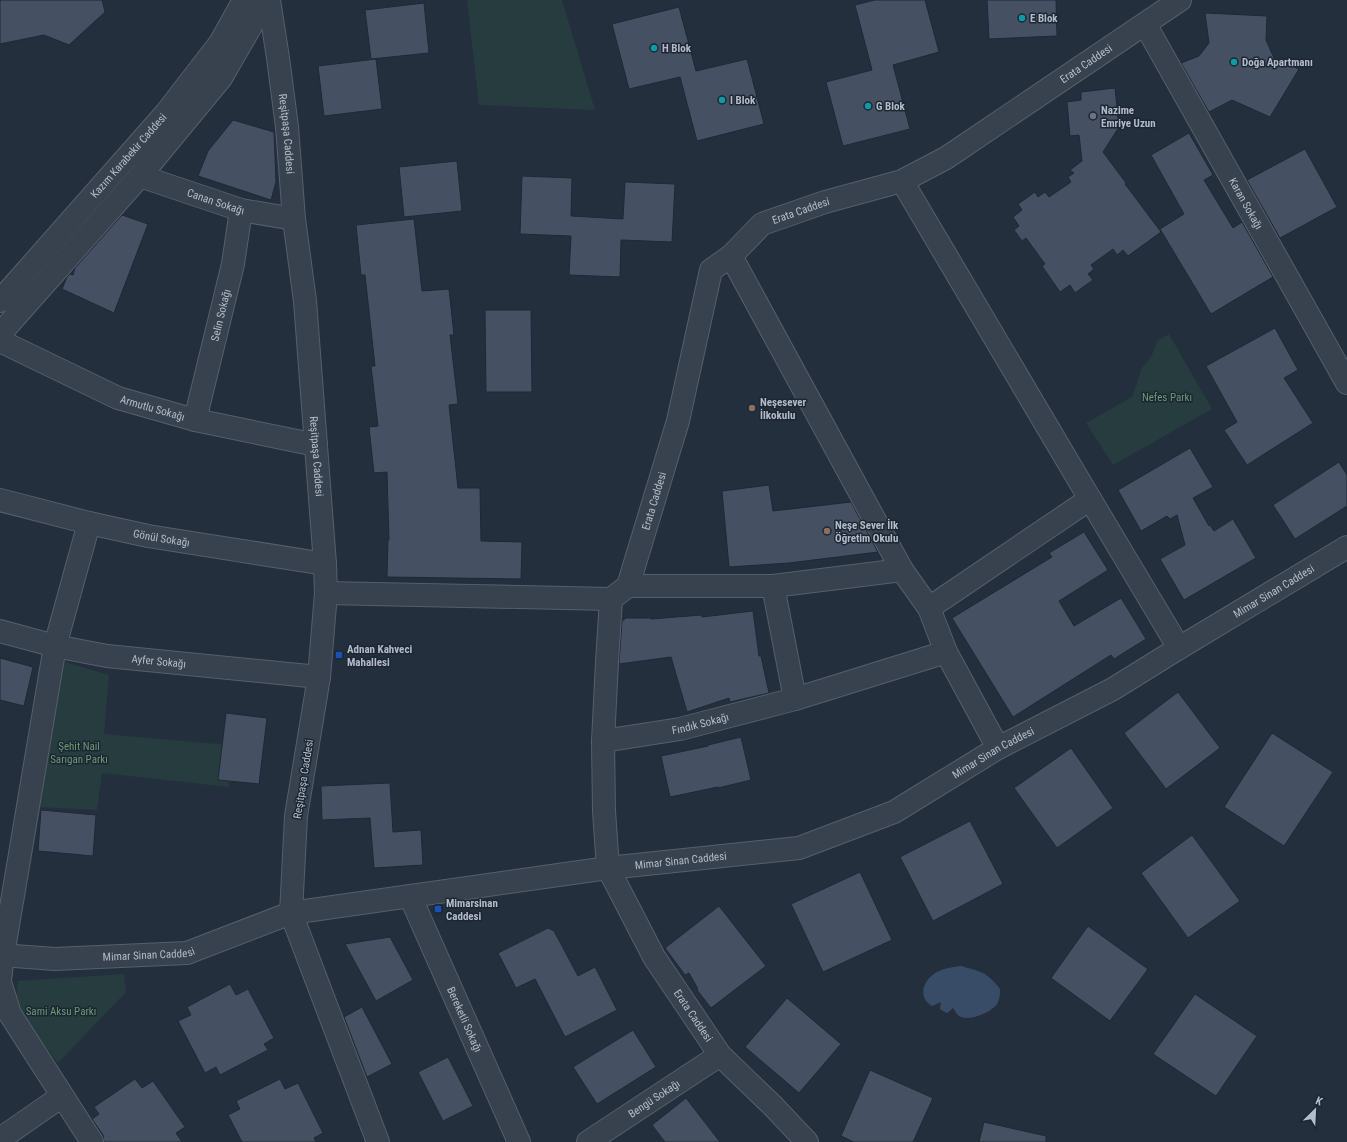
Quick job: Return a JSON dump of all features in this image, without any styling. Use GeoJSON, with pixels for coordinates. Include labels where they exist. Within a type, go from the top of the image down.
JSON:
{"type":"FeatureCollection","features":[{"type":"Feature","properties":{"kind":"street","name":"Kazım Karabekir Caddesi"},"geometry":{"type":"LineString","coordinates":[[0,300],[166,113],[220,43],[244,0]]}},
{"type":"Feature","properties":{"kind":"street"},"geometry":{"type":"LineString","coordinates":[[0,334],[140,176],[221,78],[267,0]]}},
{"type":"Feature","properties":{"kind":"street","name":"Reşitpaşa Caddesi"},"geometry":{"type":"LineString","coordinates":[[267,0],[278,58],[287,128],[294,219],[305,301],[326,593],[319,677],[296,816],[291,914]]}},
{"type":"Feature","properties":{"kind":"street","name":"Erata Caddesi"},"geometry":{"type":"LineString","coordinates":[[807,1142],[773,1106],[720,1055],[654,957],[608,868],[604,811],[604,741],[607,662],[620,593],[678,421],[711,270],[731,256],[762,224],[825,202],[902,181],[946,158],[1180,0]]}},
{"type":"Feature","properties":{"kind":"street","name":"Karan Sokağı"},"geometry":{"type":"LineString","coordinates":[[1145,24],[1347,383]]}},
{"type":"Feature","properties":{"kind":"street","name":"Canan Sokağı"},"geometry":{"type":"LineString","coordinates":[[140,176],[241,210],[294,219]]}},
{"type":"Feature","properties":{"kind":"street"},"geometry":{"type":"LineString","coordinates":[[902,181],[1179,648]]}},
{"type":"Feature","properties":{"kind":"street","name":"Selin Sokağı"},"geometry":{"type":"LineString","coordinates":[[195,420],[233,264],[241,210]]}},
{"type":"Feature","properties":{"kind":"street"},"geometry":{"type":"LineString","coordinates":[[731,256],[902,570],[929,608],[946,652],[998,748]]}},
{"type":"Feature","properties":{"kind":"street","name":"Armutlu Sokağı"},"geometry":{"type":"LineString","coordinates":[[0,341],[118,398],[195,420],[316,445]]}},
{"type":"Feature","properties":{"kind":"street"},"geometry":{"type":"LineString","coordinates":[[929,608],[1090,499]]}},
{"type":"Feature","properties":{"kind":"street","name":"Gönül Sokağı"},"geometry":{"type":"LineString","coordinates":[[0,500],[89,523],[148,536],[325,564]]}},
{"type":"Feature","properties":{"kind":"street"},"geometry":{"type":"LineString","coordinates":[[89,523],[55,646],[1,955],[0,981],[10,1014],[92,1142]]}},
{"type":"Feature","properties":{"kind":"street","name":"Mimar Sinan Caddesi"},"geometry":{"type":"LineString","coordinates":[[1,955],[55,959],[187,953],[291,914],[608,868],[799,848],[894,812],[998,748],[1114,689],[1179,648],[1342,557]]}},
{"type":"Feature","properties":{"kind":"street"},"geometry":{"type":"LineString","coordinates":[[326,593],[620,593],[773,586],[902,570]]}},
{"type":"Feature","properties":{"kind":"street"},"geometry":{"type":"LineString","coordinates":[[773,586],[795,699]]}},
{"type":"Feature","properties":{"kind":"street","name":"Ayfer Sokağı"},"geometry":{"type":"LineString","coordinates":[[0,631],[55,646],[107,656],[319,677]]}},
{"type":"Feature","properties":{"kind":"street","name":"Fındık Sokağı"},"geometry":{"type":"LineString","coordinates":[[604,741],[680,730],[795,699],[946,652]]}},
{"type":"Feature","properties":{"kind":"street","name":"Bereketli Sokağı"},"geometry":{"type":"LineString","coordinates":[[410,896],[519,1142]]}},
{"type":"Feature","properties":{"kind":"street"},"geometry":{"type":"LineString","coordinates":[[291,914],[378,1142]]}},
{"type":"Feature","properties":{"kind":"street","name":"Bengü Sokağı"},"geometry":{"type":"LineString","coordinates":[[588,1142],[720,1055]]}},
{"type":"Feature","properties":{"kind":"street"},"geometry":{"type":"LineString","coordinates":[[0,1139],[62,1096]]}},
{"type":"Feature","properties":{"kind":"green space"},"geometry":{"type":"Polygon","coordinates":[[[467,0],[562,0],[595,110],[479,105],[467,0]]]}},
{"type":"Feature","properties":{"kind":"green space","name":"Nefes Parkı"},"geometry":{"type":"Polygon","coordinates":[[[1169,334],[1212,409],[1113,465],[1086,423],[1132,397],[1142,368],[1152,355],[1157,341],[1169,334]]]}},
{"type":"Feature","properties":{"kind":"green space","name":"Şehit Nail Sarıgan Parkı"},"geometry":{"type":"Polygon","coordinates":[[[65,662],[109,675],[104,734],[228,745],[229,787],[102,773],[97,810],[37,807],[65,662]]]}},
{"type":"Feature","properties":{"kind":"green space","name":"Sami Aksu Parkı"},"geometry":{"type":"Polygon","coordinates":[[[124,974],[126,992],[58,1063],[15,1008],[18,981],[124,974]]]}},
{"type":"Feature","properties":{"kind":"water"},"geometry":{"type":"Polygon","coordinates":[[[961,966],[987,975],[1000,989],[998,1002],[990,1011],[979,1016],[963,1018],[958,1015],[953,1008],[947,1013],[941,1010],[941,1002],[932,1006],[927,1002],[923,992],[929,978],[939,971],[961,966]]]}},
{"type":"Feature","properties":{"kind":"building"},"geometry":{"type":"Polygon","coordinates":[[[0,0],[102,0],[105,12],[69,45],[44,35],[0,44],[0,0]]]}},
{"type":"Feature","properties":{"kind":"building"},"geometry":{"type":"Polygon","coordinates":[[[875,0],[925,0],[939,52],[893,65],[910,129],[843,146],[826,82],[872,70],[855,5],[875,0]]]}},
{"type":"Feature","properties":{"kind":"building","name":"E Blok"},"geometry":{"type":"Polygon","coordinates":[[[987,0],[1056,0],[1057,36],[989,39],[987,0]]]}},
{"type":"Feature","properties":{"kind":"building"},"geometry":{"type":"Polygon","coordinates":[[[424,3],[429,53],[371,59],[365,10],[424,3]]]}},
{"type":"Feature","properties":{"kind":"building"},"geometry":{"type":"Polygon","coordinates":[[[679,7],[696,71],[747,59],[764,124],[697,141],[680,77],[629,89],[612,24],[679,7]]]}},
{"type":"Feature","properties":{"kind":"building","name":"Doğa Apartmanı"},"geometry":{"type":"Polygon","coordinates":[[[1205,13],[1267,16],[1266,40],[1274,58],[1299,69],[1270,117],[1232,100],[1209,112],[1181,63],[1199,56],[1209,43],[1205,13]]]}},
{"type":"Feature","properties":{"kind":"building"},"geometry":{"type":"Polygon","coordinates":[[[376,59],[382,109],[324,116],[318,66],[376,59]]]}},
{"type":"Feature","properties":{"kind":"building"},"geometry":{"type":"Polygon","coordinates":[[[1115,88],[1119,127],[1103,152],[1161,232],[1128,256],[1123,250],[1117,255],[1113,249],[1091,265],[1094,269],[1088,274],[1093,280],[1075,293],[1070,285],[1060,292],[1042,266],[1045,264],[1026,238],[1022,241],[1014,230],[1019,226],[1013,217],[1022,210],[1018,204],[1035,192],[1038,197],[1045,192],[1049,197],[1071,182],[1068,177],[1074,173],[1070,170],[1082,161],[1079,135],[1070,136],[1067,102],[1081,100],[1081,92],[1115,88]]]}},
{"type":"Feature","properties":{"kind":"building"},"geometry":{"type":"Polygon","coordinates":[[[233,120],[274,132],[276,182],[271,200],[198,176],[208,151],[233,120]]]}},
{"type":"Feature","properties":{"kind":"building"},"geometry":{"type":"Polygon","coordinates":[[[1189,133],[1213,175],[1204,180],[1233,228],[1242,222],[1273,277],[1211,314],[1160,229],[1184,214],[1151,155],[1189,133]]]}},
{"type":"Feature","properties":{"kind":"building"},"geometry":{"type":"Polygon","coordinates":[[[1305,149],[1337,207],[1280,238],[1247,180],[1305,149]]]}},
{"type":"Feature","properties":{"kind":"building"},"geometry":{"type":"Polygon","coordinates":[[[457,161],[462,211],[404,217],[399,167],[457,161]]]}},
{"type":"Feature","properties":{"kind":"building"},"geometry":{"type":"Polygon","coordinates":[[[522,176],[572,178],[571,216],[623,219],[625,182],[675,184],[672,242],[621,240],[620,277],[569,275],[571,236],[520,234],[522,176]]]}},
{"type":"Feature","properties":{"kind":"building"},"geometry":{"type":"Polygon","coordinates":[[[122,215],[148,224],[114,313],[62,289],[67,277],[70,274],[73,275],[75,268],[122,215]]]}},
{"type":"Feature","properties":{"kind":"building"},"geometry":{"type":"Polygon","coordinates":[[[414,219],[422,291],[449,289],[454,335],[450,335],[458,404],[449,405],[458,488],[480,488],[481,541],[522,542],[521,579],[387,577],[389,540],[387,472],[374,473],[369,427],[378,426],[371,366],[375,366],[365,275],[361,275],[356,225],[414,219]]]}},
{"type":"Feature","properties":{"kind":"building"},"geometry":{"type":"Polygon","coordinates":[[[485,310],[531,310],[532,392],[486,392],[485,310]]]}},
{"type":"Feature","properties":{"kind":"building"},"geometry":{"type":"Polygon","coordinates":[[[1275,328],[1298,370],[1284,378],[1313,423],[1247,465],[1224,430],[1237,422],[1206,366],[1275,328]]]}},
{"type":"Feature","properties":{"kind":"building"},"geometry":{"type":"Polygon","coordinates":[[[1190,448],[1213,487],[1193,498],[1209,526],[1210,525],[1214,531],[1233,519],[1256,558],[1184,600],[1160,559],[1185,545],[1177,515],[1170,519],[1167,516],[1141,531],[1118,490],[1190,448]]]}},
{"type":"Feature","properties":{"kind":"building"},"geometry":{"type":"Polygon","coordinates":[[[1339,462],[1347,475],[1347,506],[1295,539],[1273,505],[1339,462]]]}},
{"type":"Feature","properties":{"kind":"building"},"geometry":{"type":"Polygon","coordinates":[[[769,485],[773,511],[851,502],[878,552],[789,563],[729,567],[722,491],[769,485]]]}},
{"type":"Feature","properties":{"kind":"building"},"geometry":{"type":"Polygon","coordinates":[[[1084,532],[1108,570],[1059,601],[1074,626],[1121,598],[1146,639],[1114,659],[1111,655],[1013,717],[952,618],[1052,557],[1049,553],[1084,532]]]}},
{"type":"Feature","properties":{"kind":"building"},"geometry":{"type":"Polygon","coordinates":[[[753,611],[759,656],[761,656],[769,693],[730,702],[729,698],[687,712],[671,657],[619,664],[622,621],[626,618],[651,619],[702,615],[702,617],[753,611]]]}},
{"type":"Feature","properties":{"kind":"building"},"geometry":{"type":"Polygon","coordinates":[[[0,658],[33,667],[24,706],[0,700],[0,658]]]}},
{"type":"Feature","properties":{"kind":"building"},"geometry":{"type":"Polygon","coordinates":[[[1178,692],[1220,748],[1166,789],[1124,733],[1178,692]]]}},
{"type":"Feature","properties":{"kind":"building"},"geometry":{"type":"Polygon","coordinates":[[[226,713],[267,718],[259,784],[218,780],[226,713]]]}},
{"type":"Feature","properties":{"kind":"building"},"geometry":{"type":"Polygon","coordinates":[[[1272,733],[1333,772],[1284,846],[1224,807],[1272,733]]]}},
{"type":"Feature","properties":{"kind":"building"},"geometry":{"type":"Polygon","coordinates":[[[741,737],[751,780],[670,797],[661,756],[741,737]]]}},
{"type":"Feature","properties":{"kind":"building"},"geometry":{"type":"Polygon","coordinates":[[[1071,748],[1113,808],[1057,848],[1014,788],[1071,748]]]}},
{"type":"Feature","properties":{"kind":"building"},"geometry":{"type":"Polygon","coordinates":[[[390,783],[393,832],[421,830],[423,865],[374,868],[370,818],[322,820],[321,786],[390,783]]]}},
{"type":"Feature","properties":{"kind":"building"},"geometry":{"type":"Polygon","coordinates":[[[41,810],[96,815],[93,856],[38,851],[41,810]]]}},
{"type":"Feature","properties":{"kind":"building"},"geometry":{"type":"Polygon","coordinates":[[[970,821],[1003,884],[933,921],[900,857],[970,821]]]}},
{"type":"Feature","properties":{"kind":"building"},"geometry":{"type":"Polygon","coordinates":[[[1192,835],[1240,901],[1188,938],[1141,873],[1192,835]]]}},
{"type":"Feature","properties":{"kind":"building"},"geometry":{"type":"Polygon","coordinates":[[[860,872],[892,940],[823,972],[791,904],[860,872]]]}},
{"type":"Feature","properties":{"kind":"building"},"geometry":{"type":"Polygon","coordinates":[[[719,906],[766,966],[711,1008],[697,990],[698,989],[689,973],[685,975],[665,948],[719,906]]]}},
{"type":"Feature","properties":{"kind":"building"},"geometry":{"type":"Polygon","coordinates":[[[1088,926],[1148,969],[1110,1021],[1051,978],[1088,926]]]}},
{"type":"Feature","properties":{"kind":"building"},"geometry":{"type":"Polygon","coordinates":[[[548,928],[554,931],[578,976],[595,967],[617,1010],[565,1037],[535,979],[516,988],[498,953],[548,928]]]}},
{"type":"Feature","properties":{"kind":"building"},"geometry":{"type":"Polygon","coordinates":[[[390,937],[413,980],[376,1001],[345,944],[390,937]]]}},
{"type":"Feature","properties":{"kind":"building"},"geometry":{"type":"Polygon","coordinates":[[[230,984],[236,995],[248,989],[274,1038],[264,1044],[268,1050],[220,1075],[216,1067],[205,1073],[178,1021],[191,1015],[187,1007],[230,984]]]}},
{"type":"Feature","properties":{"kind":"building"},"geometry":{"type":"Polygon","coordinates":[[[1195,994],[1257,1036],[1216,1096],[1153,1054],[1195,994]]]}},
{"type":"Feature","properties":{"kind":"building"},"geometry":{"type":"Polygon","coordinates":[[[787,998],[841,1044],[799,1093],[745,1047],[787,998]]]}},
{"type":"Feature","properties":{"kind":"building"},"geometry":{"type":"Polygon","coordinates":[[[362,1007],[392,1064],[367,1077],[344,1017],[362,1007]]]}},
{"type":"Feature","properties":{"kind":"building"},"geometry":{"type":"Polygon","coordinates":[[[633,1030],[656,1067],[597,1104],[573,1067],[633,1030]]]}},
{"type":"Feature","properties":{"kind":"building"},"geometry":{"type":"Polygon","coordinates":[[[448,1057],[473,1106],[443,1121],[418,1072],[448,1057]]]}},
{"type":"Feature","properties":{"kind":"building"},"geometry":{"type":"Polygon","coordinates":[[[870,1070],[933,1098],[913,1142],[854,1142],[841,1136],[870,1070]]]}},
{"type":"Feature","properties":{"kind":"building"},"geometry":{"type":"Polygon","coordinates":[[[135,1079],[142,1088],[153,1081],[185,1127],[176,1133],[182,1142],[104,1142],[103,1135],[92,1119],[99,1114],[94,1107],[135,1079]]]}},
{"type":"Feature","properties":{"kind":"building"},"geometry":{"type":"Polygon","coordinates":[[[280,1079],[285,1089],[298,1083],[323,1133],[314,1138],[316,1142],[242,1142],[228,1115],[240,1109],[236,1101],[280,1079]]]}},
{"type":"Feature","properties":{"kind":"building"},"geometry":{"type":"Polygon","coordinates":[[[686,1098],[720,1142],[665,1142],[652,1125],[686,1098]]]}},
{"type":"Feature","properties":{"kind":"building"},"geometry":{"type":"Polygon","coordinates":[[[984,1122],[1046,1136],[1046,1142],[979,1142],[984,1122]]]}},
{"type":"Feature","properties":{"kind":"place","name":"E Blok"},"geometry":{"type":"Point","coordinates":[1022,18]}},
{"type":"Feature","properties":{"kind":"place","name":"H Blok"},"geometry":{"type":"Point","coordinates":[654,48]}},
{"type":"Feature","properties":{"kind":"place","name":"Doğa Apartmanı"},"geometry":{"type":"Point","coordinates":[1234,62]}},
{"type":"Feature","properties":{"kind":"place","name":"I Blok"},"geometry":{"type":"Point","coordinates":[722,100]}},
{"type":"Feature","properties":{"kind":"place","name":"G Blok"},"geometry":{"type":"Point","coordinates":[868,106]}},
{"type":"Feature","properties":{"kind":"place","name":"Nazime Emriye Uzun"},"geometry":{"type":"Point","coordinates":[1093,116]}},
{"type":"Feature","properties":{"kind":"place","name":"Neşesever İlkokulu"},"geometry":{"type":"Point","coordinates":[752,408]}},
{"type":"Feature","properties":{"kind":"place","name":"Neşe Sever İlk Öğretim Okulu"},"geometry":{"type":"Point","coordinates":[827,531]}},
{"type":"Feature","properties":{"kind":"place","name":"Adnan Kahveci Mahallesi"},"geometry":{"type":"Point","coordinates":[339,655]}},
{"type":"Feature","properties":{"kind":"place","name":"Mimarsinan Caddesi"},"geometry":{"type":"Point","coordinates":[438,909]}}]}
